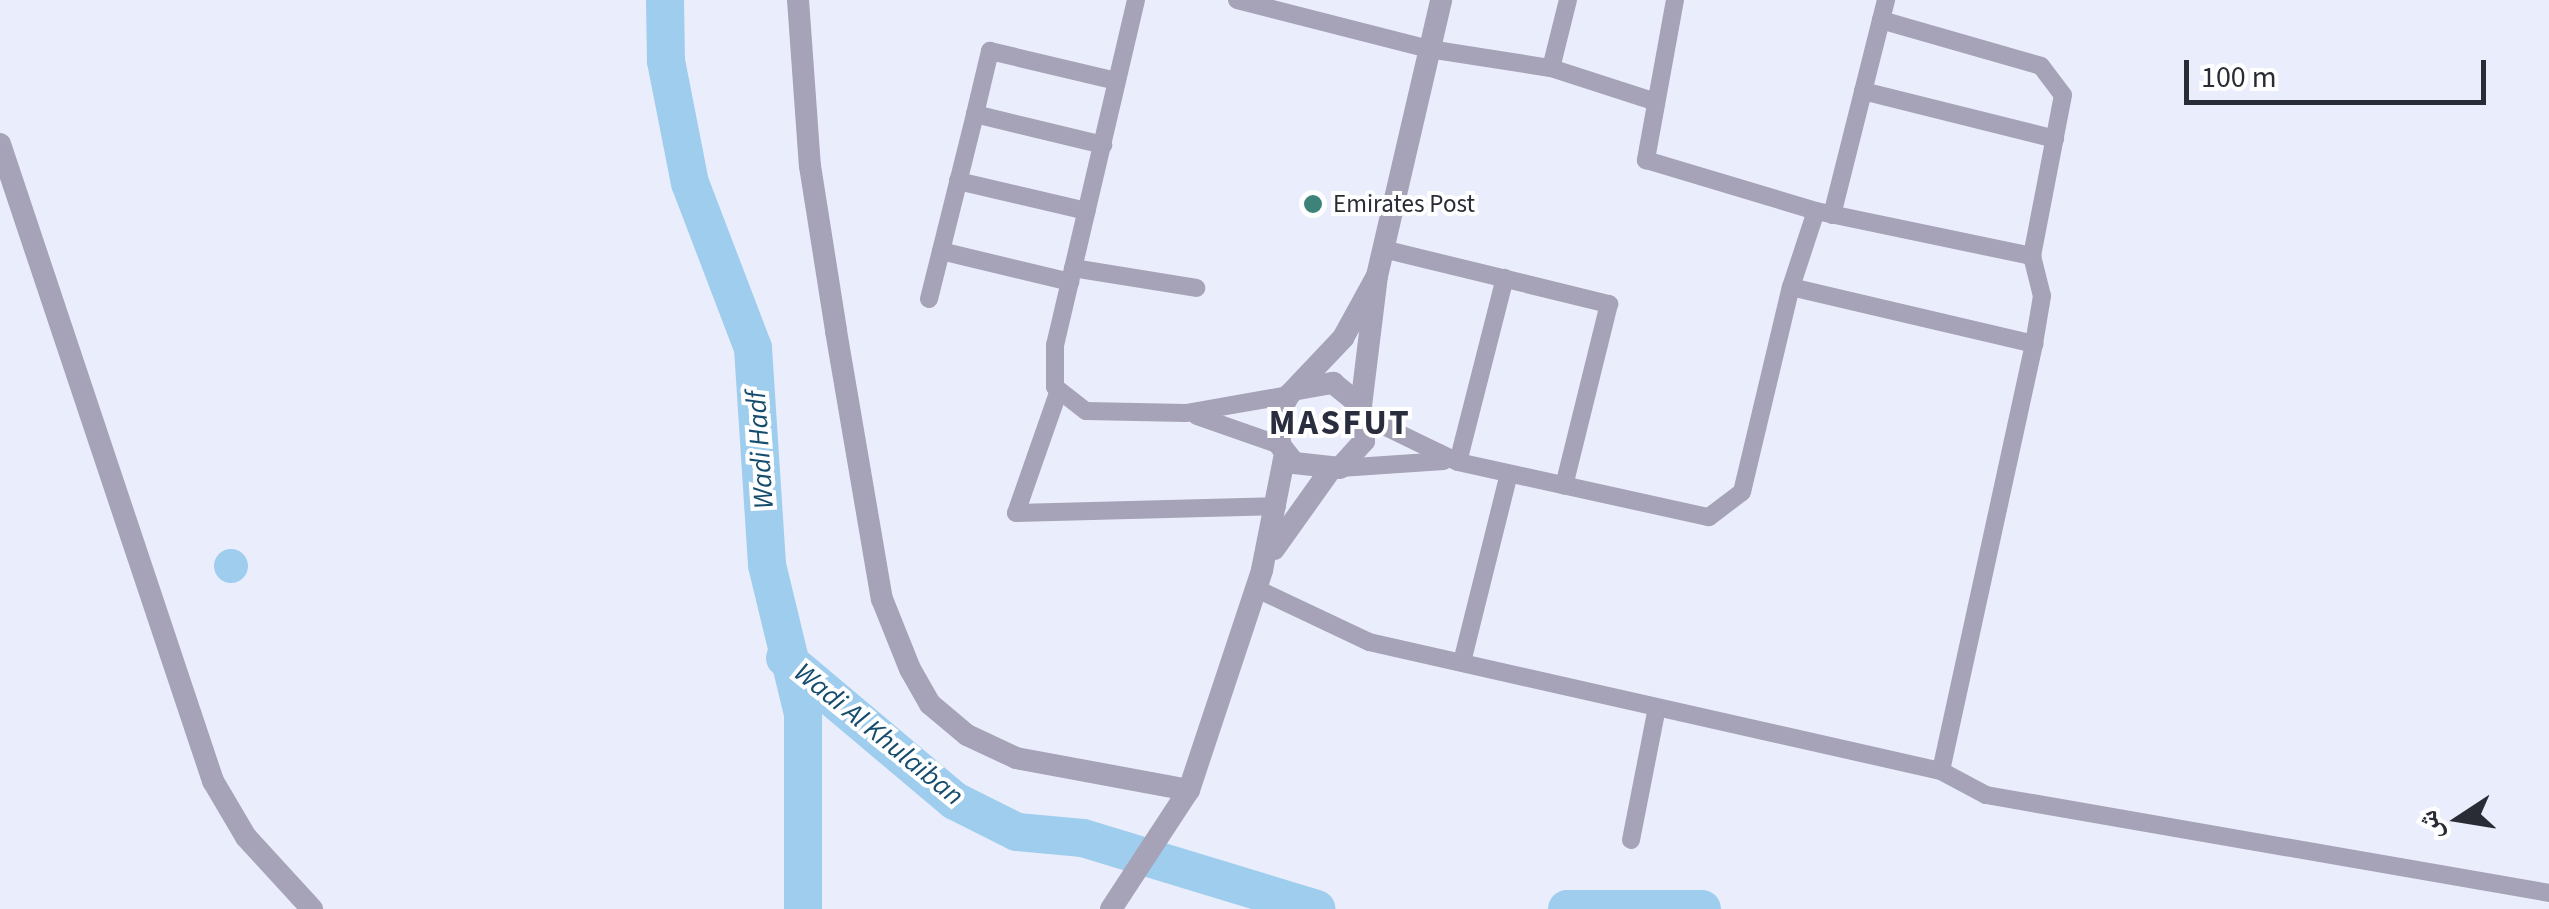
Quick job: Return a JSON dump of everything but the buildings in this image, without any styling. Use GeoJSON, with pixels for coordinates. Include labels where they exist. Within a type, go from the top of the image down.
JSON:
{"type":"FeatureCollection","features":[{"type":"Feature","properties":{"kind":"street"},"geometry":{"type":"LineString","coordinates":[[798,0],[810,166],[836,331],[882,598],[910,669],[930,704],[967,735],[1016,758],[1189,790]]}},
{"type":"Feature","properties":{"kind":"street"},"geometry":{"type":"LineString","coordinates":[[1136,0],[1051,372],[1058,394],[1016,512],[1277,506]]}},
{"type":"Feature","properties":{"kind":"street"},"geometry":{"type":"LineString","coordinates":[[1237,0],[1274,5],[1429,49],[1551,68],[1650,100]]}},
{"type":"Feature","properties":{"kind":"street"},"geometry":{"type":"LineString","coordinates":[[1259,579],[1334,470],[1359,452],[1377,276],[1441,0]]}},
{"type":"Feature","properties":{"kind":"street"},"geometry":{"type":"LineString","coordinates":[[1551,68],[1568,0]]}},
{"type":"Feature","properties":{"kind":"street"},"geometry":{"type":"LineString","coordinates":[[1675,0],[1650,100],[1646,160],[1824,213],[2032,256]]}},
{"type":"Feature","properties":{"kind":"street"},"geometry":{"type":"LineString","coordinates":[[1058,394],[1086,411],[1186,414],[1333,383],[1363,411],[1458,462],[1690,517],[1726,511],[1742,492],[1791,288],[1824,213],[1863,90],[1886,0]]}},
{"type":"Feature","properties":{"kind":"street"},"geometry":{"type":"LineString","coordinates":[[1881,20],[2048,70],[2063,96],[2032,256],[2042,296],[2034,344],[1941,771]]}},
{"type":"Feature","properties":{"kind":"street"},"geometry":{"type":"LineString","coordinates":[[928,299],[990,51],[1118,81]]}},
{"type":"Feature","properties":{"kind":"street"},"geometry":{"type":"LineString","coordinates":[[1863,90],[2055,140]]}},
{"type":"Feature","properties":{"kind":"street"},"geometry":{"type":"LineString","coordinates":[[975,114],[1102,145]]}},
{"type":"Feature","properties":{"kind":"street"},"geometry":{"type":"LineString","coordinates":[[0,144],[213,781],[246,837],[312,909]]}},
{"type":"Feature","properties":{"kind":"street"},"geometry":{"type":"LineString","coordinates":[[958,180],[1087,212]]}},
{"type":"Feature","properties":{"kind":"street"},"geometry":{"type":"LineString","coordinates":[[1384,248],[1609,304],[1564,486]]}},
{"type":"Feature","properties":{"kind":"street"},"geometry":{"type":"LineString","coordinates":[[940,251],[1071,275],[1196,288]]}},
{"type":"Feature","properties":{"kind":"street"},"geometry":{"type":"LineString","coordinates":[[1111,909],[1162,842],[1189,790],[1259,579],[1277,506],[1283,449],[1278,413],[1344,338],[1377,276]]}},
{"type":"Feature","properties":{"kind":"street"},"geometry":{"type":"LineString","coordinates":[[1458,462],[1505,278]]}},
{"type":"Feature","properties":{"kind":"street"},"geometry":{"type":"LineString","coordinates":[[1791,288],[2034,344]]}},
{"type":"Feature","properties":{"kind":"street"},"geometry":{"type":"LineString","coordinates":[[1186,414],[1334,470],[1458,462]]}},
{"type":"Feature","properties":{"kind":"street"},"geometry":{"type":"LineString","coordinates":[[1462,662],[1509,474]]}},
{"type":"Feature","properties":{"kind":"street"},"geometry":{"type":"LineString","coordinates":[[1259,579],[1369,642],[1941,771],[1986,795],[2549,893]]}},
{"type":"Feature","properties":{"kind":"street"},"geometry":{"type":"LineString","coordinates":[[1630,840],[1658,708]]}},
{"type":"Feature","properties":{"kind":"water"},"geometry":{"type":"Polygon","coordinates":[[[231,549],[243,554],[248,566],[243,578],[231,583],[219,578],[214,566],[219,554],[231,549]]]}},
{"type":"Feature","properties":{"kind":"waterway","name":"Wadi Hadf"},"geometry":{"type":"LineString","coordinates":[[665,0],[666,61],[690,183],[753,348],[767,565],[803,714],[803,909]]}},
{"type":"Feature","properties":{"kind":"waterway","name":"Wadi Al Khulaiban"},"geometry":{"type":"LineString","coordinates":[[785,658],[955,801],[1017,832],[1083,838],[1316,909]]}},
{"type":"Feature","properties":{"kind":"waterway","name":"Wadi Al Khulaiban"},"geometry":{"type":"LineString","coordinates":[[1567,909],[1702,909]]}},
{"type":"Feature","properties":{"kind":"place","name":"Emirates Post"},"geometry":{"type":"Point","coordinates":[1313,204]}},
{"type":"Feature","properties":{"kind":"district","name":"MASFUT"},"geometry":{"type":"Point","coordinates":[1340,423]}}]}
